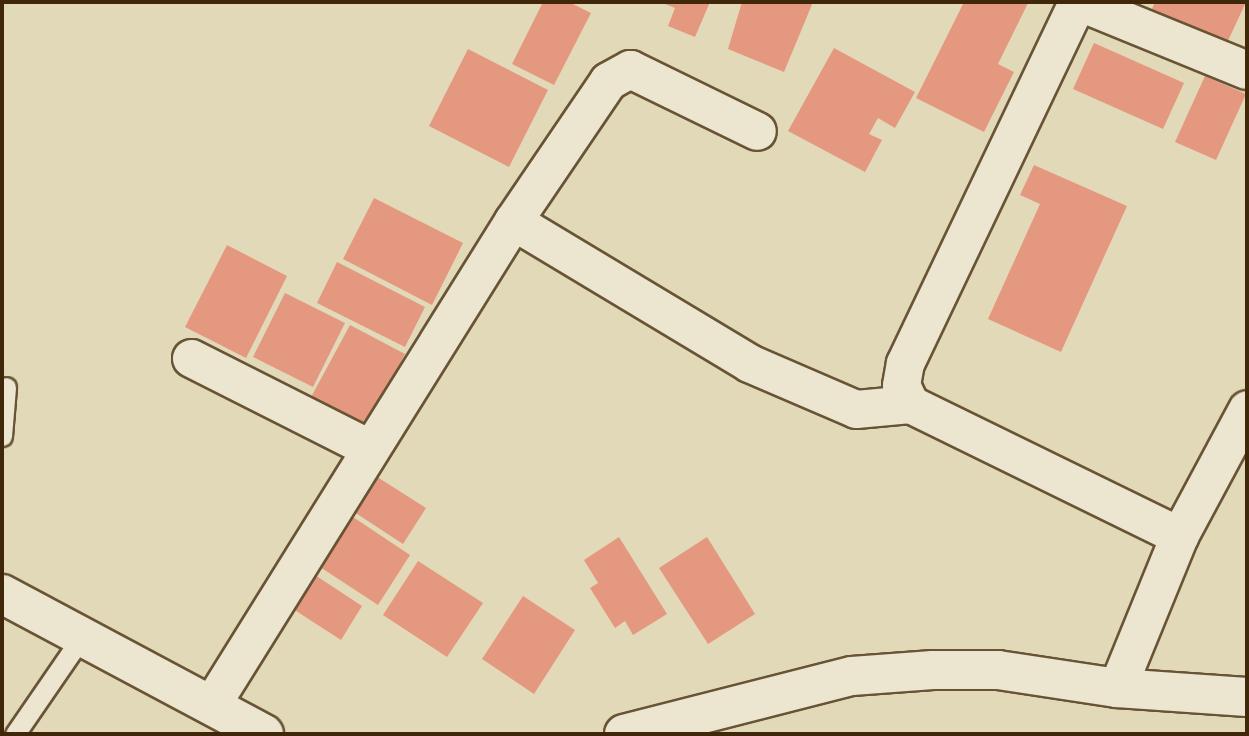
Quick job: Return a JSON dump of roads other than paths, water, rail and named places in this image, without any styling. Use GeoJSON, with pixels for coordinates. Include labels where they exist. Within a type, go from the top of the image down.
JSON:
{"type":"FeatureCollection","features":[{"type":"Feature","properties":{"kind":"street"},"geometry":{"type":"LineString","coordinates":[[910,404],[901,385],[905,363],[1078,2],[1247,70]]}},
{"type":"Feature","properties":{"kind":"street"},"geometry":{"type":"LineString","coordinates":[[211,705],[513,220],[608,82],[630,69],[757,131]]}},
{"type":"Feature","properties":{"kind":"street"},"geometry":{"type":"LineString","coordinates":[[513,220],[749,363],[856,409],[910,404],[1179,536]]}},
{"type":"Feature","properties":{"kind":"street"},"geometry":{"type":"LineString","coordinates":[[191,358],[369,448]]}},
{"type":"Feature","properties":{"kind":"street"},"geometry":{"type":"LineString","coordinates":[[1117,688],[1179,536],[1247,409]]}},
{"type":"Feature","properties":{"kind":"street"},"geometry":{"type":"LineString","coordinates":[[2,594],[79,641],[211,705],[264,734]]}},
{"type":"Feature","properties":{"kind":"street"},"geometry":{"type":"LineString","coordinates":[[624,734],[671,730],[852,676],[998,670],[1117,688],[1247,697]]}},
{"type":"Feature","properties":{"kind":"lane"},"geometry":{"type":"LineString","coordinates":[[2,436],[6,387]]}},
{"type":"Feature","properties":{"kind":"lane"},"geometry":{"type":"LineString","coordinates":[[15,734],[79,641]]}}]}
